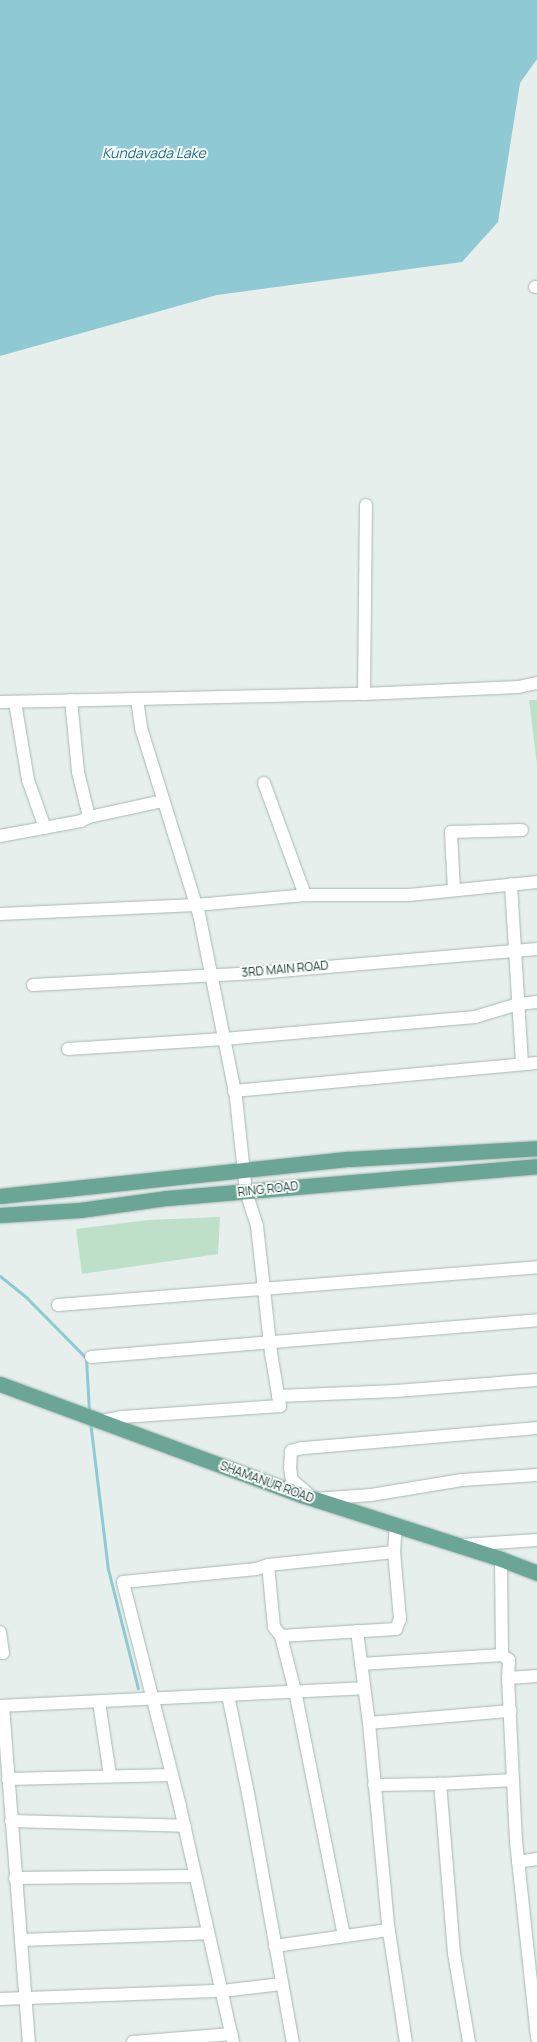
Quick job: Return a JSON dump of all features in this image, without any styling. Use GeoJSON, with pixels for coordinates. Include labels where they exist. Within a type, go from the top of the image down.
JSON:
{"type":"FeatureCollection","features":[{"type":"Feature","properties":{"kind":"main road","name":"RING ROAD"},"geometry":{"type":"LineString","coordinates":[[0,1196],[242,1172],[350,1159],[537,1148]]}},
{"type":"Feature","properties":{"kind":"main road","name":"RING ROAD"},"geometry":{"type":"LineString","coordinates":[[0,1215],[80,1210],[167,1198],[537,1166]]}},
{"type":"Feature","properties":{"kind":"main road","name":"SHAMANUR ROAD"},"geometry":{"type":"LineString","coordinates":[[0,1384],[314,1499],[501,1559],[537,1573]]}},
{"type":"Feature","properties":{"kind":"street"},"geometry":{"type":"LineString","coordinates":[[364,694],[366,505]]}},
{"type":"Feature","properties":{"kind":"street"},"geometry":{"type":"LineString","coordinates":[[0,702],[364,694],[518,687],[537,683]]}},
{"type":"Feature","properties":{"kind":"street"},"geometry":{"type":"LineString","coordinates":[[94,1419],[280,1406],[256,1226],[242,1172],[234,1091],[212,975],[196,905],[141,728],[137,699]]}},
{"type":"Feature","properties":{"kind":"street"},"geometry":{"type":"LineString","coordinates":[[71,700],[78,772],[88,817]]}},
{"type":"Feature","properties":{"kind":"street"},"geometry":{"type":"LineString","coordinates":[[15,702],[28,780],[45,828]]}},
{"type":"Feature","properties":{"kind":"street"},"geometry":{"type":"LineString","coordinates":[[264,782],[305,894]]}},
{"type":"Feature","properties":{"kind":"street"},"geometry":{"type":"LineString","coordinates":[[0,836],[81,821],[88,817],[164,801]]}},
{"type":"Feature","properties":{"kind":"street"},"geometry":{"type":"LineString","coordinates":[[454,890],[451,832],[522,830]]}},
{"type":"Feature","properties":{"kind":"street"},"geometry":{"type":"LineString","coordinates":[[0,914],[196,905],[305,894],[409,894],[537,882]]}},
{"type":"Feature","properties":{"kind":"street"},"geometry":{"type":"LineString","coordinates":[[511,884],[522,1064]]}},
{"type":"Feature","properties":{"kind":"street","name":"3RD MAIN ROAD"},"geometry":{"type":"LineString","coordinates":[[33,985],[212,975],[452,958],[537,949]]}},
{"type":"Feature","properties":{"kind":"street"},"geometry":{"type":"LineString","coordinates":[[68,1049],[224,1039],[474,1017],[518,1004],[537,1002]]}},
{"type":"Feature","properties":{"kind":"street"},"geometry":{"type":"LineString","coordinates":[[234,1091],[537,1063]]}},
{"type":"Feature","properties":{"kind":"street"},"geometry":{"type":"LineString","coordinates":[[58,1305],[537,1267]]}},
{"type":"Feature","properties":{"kind":"street"},"geometry":{"type":"LineString","coordinates":[[91,1357],[537,1320]]}},
{"type":"Feature","properties":{"kind":"street"},"geometry":{"type":"LineString","coordinates":[[278,1396],[396,1391],[537,1380]]}},
{"type":"Feature","properties":{"kind":"street"},"geometry":{"type":"LineString","coordinates":[[537,1428],[302,1448],[291,1451],[292,1480],[314,1499],[371,1495],[462,1480],[537,1475]]}},
{"type":"Feature","properties":{"kind":"street"},"geometry":{"type":"LineString","coordinates":[[281,1636],[396,1629],[400,1619],[394,1552],[396,1525]]}},
{"type":"Feature","properties":{"kind":"street"},"geometry":{"type":"LineString","coordinates":[[456,1545],[537,1540]]}},
{"type":"Feature","properties":{"kind":"street"},"geometry":{"type":"LineString","coordinates":[[133,2042],[232,2038],[172,1775],[123,1582],[256,1569],[268,1565],[394,1552]]}},
{"type":"Feature","properties":{"kind":"street"},"geometry":{"type":"LineString","coordinates":[[501,1559],[502,1655]]}},
{"type":"Feature","properties":{"kind":"street"},"geometry":{"type":"LineString","coordinates":[[268,1565],[274,1627],[281,1636],[295,1692],[344,1936]]}},
{"type":"Feature","properties":{"kind":"street"},"geometry":{"type":"LineString","coordinates":[[357,1631],[369,1723],[388,1930],[406,2042]]}},
{"type":"Feature","properties":{"kind":"street"},"geometry":{"type":"LineString","coordinates":[[0,1632],[3,1653],[0,1653]]}},
{"type":"Feature","properties":{"kind":"street"},"geometry":{"type":"LineString","coordinates":[[361,1664],[502,1655],[509,1660],[508,1678],[518,1862],[531,1932],[537,2038]]}},
{"type":"Feature","properties":{"kind":"street"},"geometry":{"type":"LineString","coordinates":[[508,1678],[537,1676]]}},
{"type":"Feature","properties":{"kind":"street"},"geometry":{"type":"LineString","coordinates":[[29,2042],[1,1706],[363,1688]]}},
{"type":"Feature","properties":{"kind":"street"},"geometry":{"type":"LineString","coordinates":[[228,1695],[248,1793],[293,2042]]}},
{"type":"Feature","properties":{"kind":"street"},"geometry":{"type":"LineString","coordinates":[[99,1702],[110,1776]]}},
{"type":"Feature","properties":{"kind":"street"},"geometry":{"type":"LineString","coordinates":[[369,1723],[510,1711]]}},
{"type":"Feature","properties":{"kind":"street"},"geometry":{"type":"LineString","coordinates":[[8,1779],[172,1775]]}},
{"type":"Feature","properties":{"kind":"street"},"geometry":{"type":"LineString","coordinates":[[374,1785],[513,1780]]}},
{"type":"Feature","properties":{"kind":"street"},"geometry":{"type":"LineString","coordinates":[[440,1784],[454,1953],[469,2042]]}},
{"type":"Feature","properties":{"kind":"street"},"geometry":{"type":"LineString","coordinates":[[10,1821],[184,1826]]}},
{"type":"Feature","properties":{"kind":"street"},"geometry":{"type":"LineString","coordinates":[[518,1862],[537,1860]]}},
{"type":"Feature","properties":{"kind":"street"},"geometry":{"type":"LineString","coordinates":[[15,1878],[195,1876]]}},
{"type":"Feature","properties":{"kind":"street"},"geometry":{"type":"LineString","coordinates":[[275,1946],[388,1930]]}},
{"type":"Feature","properties":{"kind":"street"},"geometry":{"type":"LineString","coordinates":[[21,1940],[208,1933]]}},
{"type":"Feature","properties":{"kind":"street"},"geometry":{"type":"LineString","coordinates":[[0,1999],[222,1990],[282,1984]]}},
{"type":"Feature","properties":{"kind":"green space"},"geometry":{"type":"Polygon","coordinates":[[[529,700],[537,700],[537,764],[529,700]]]}},
{"type":"Feature","properties":{"kind":"green space"},"geometry":{"type":"Polygon","coordinates":[[[220,1217],[218,1254],[82,1274],[76,1229],[148,1220],[220,1217]]]}},
{"type":"Feature","properties":{"kind":"water","name":"Kundavada Lake"},"geometry":{"type":"Polygon","coordinates":[[[0,0],[537,0],[537,59],[520,83],[498,222],[462,262],[217,295],[0,356],[0,0]]]}},
{"type":"Feature","properties":{"kind":"waterway"},"geometry":{"type":"LineString","coordinates":[[0,1276],[27,1298],[86,1358],[89,1412]]}},
{"type":"Feature","properties":{"kind":"waterway"},"geometry":{"type":"LineString","coordinates":[[90,1421],[108,1569],[138,1688]]}}]}
